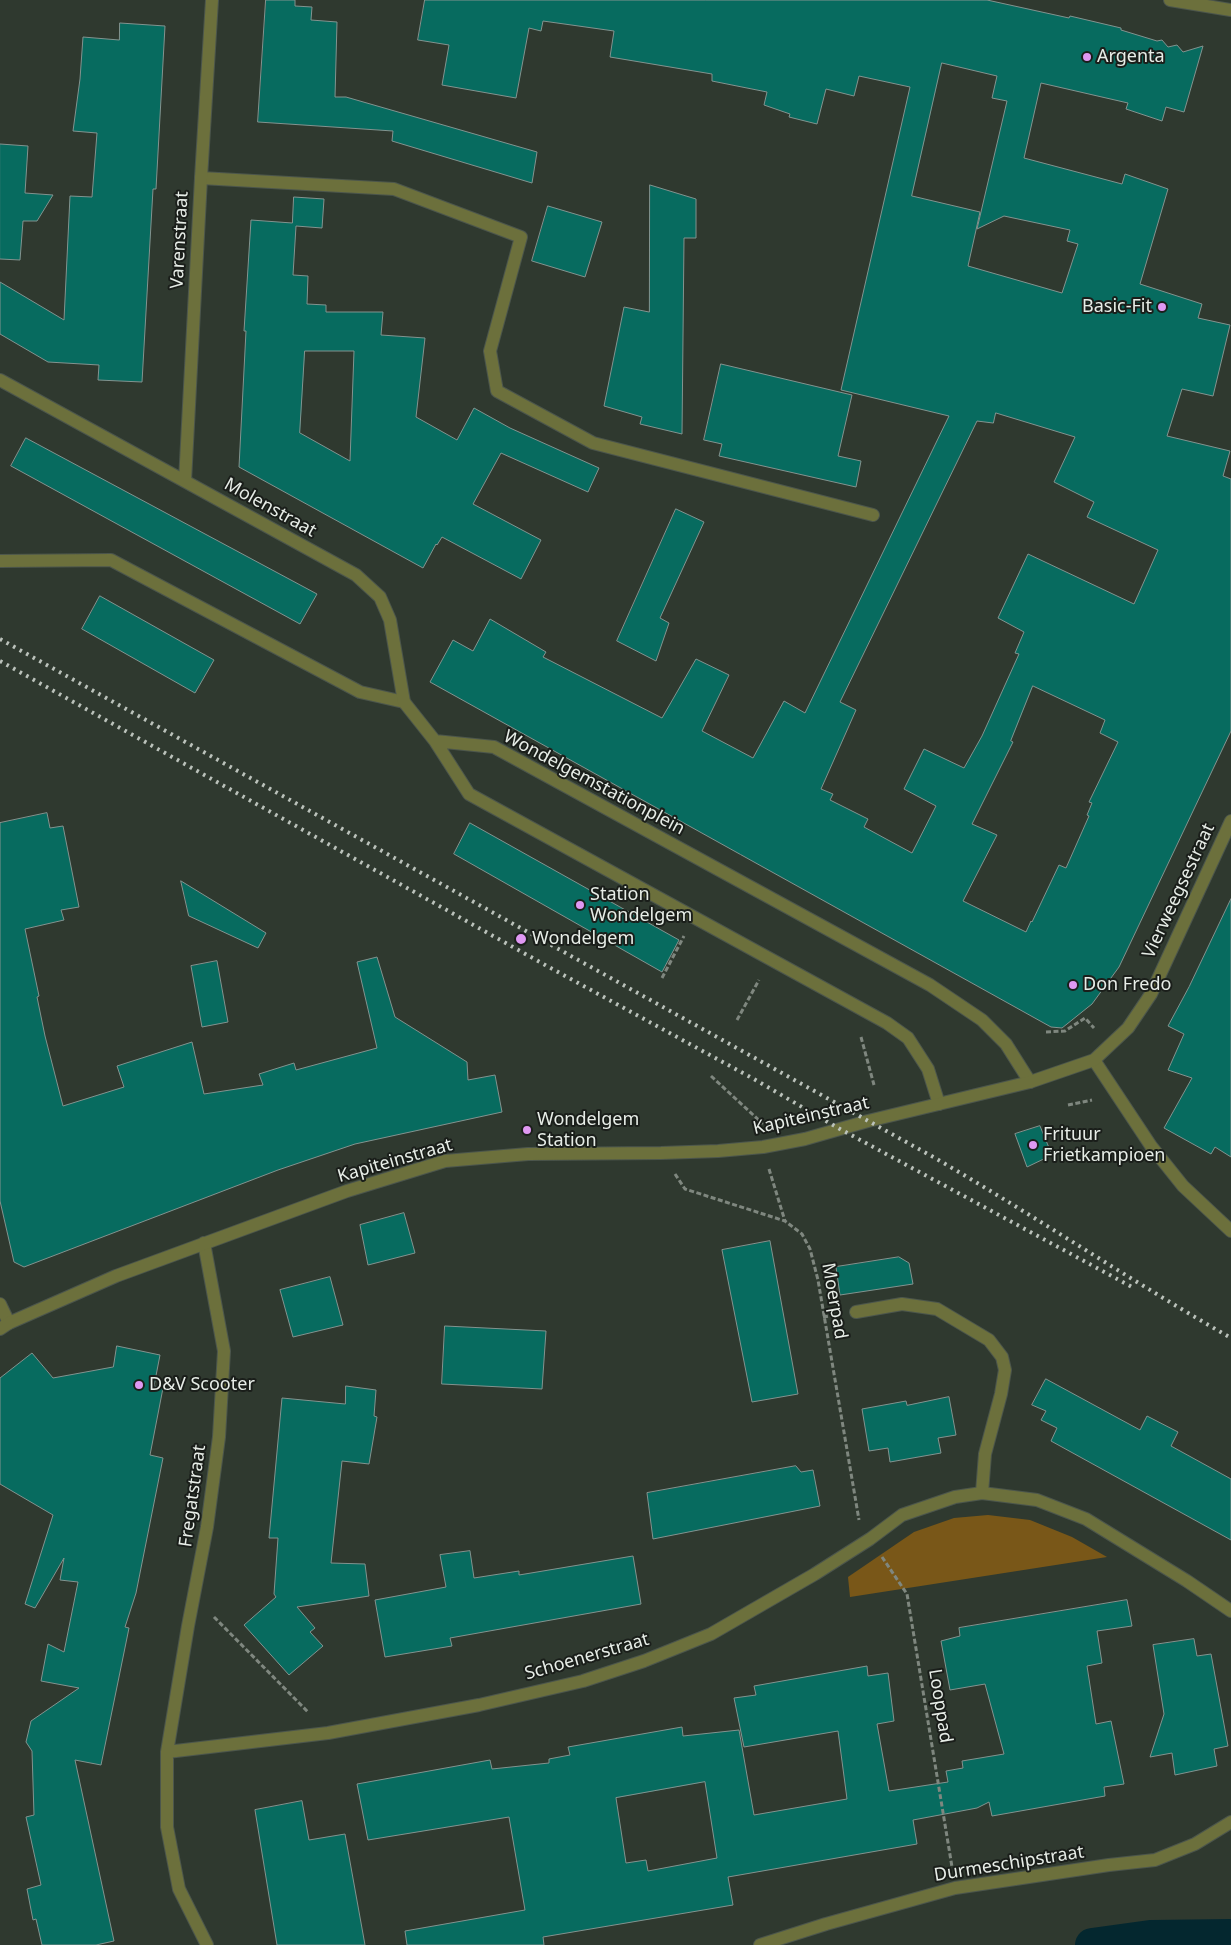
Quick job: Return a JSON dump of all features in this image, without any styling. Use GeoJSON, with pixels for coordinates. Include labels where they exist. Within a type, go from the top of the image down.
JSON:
{"type":"FeatureCollection","features":[{"type":"Feature","properties":{"kind":"street","name":"Varenstraat"},"geometry":{"type":"LineString","coordinates":[[185,481],[212,0]]}},
{"type":"Feature","properties":{"kind":"street"},"geometry":{"type":"LineString","coordinates":[[1170,0],[1231,10]]}},
{"type":"Feature","properties":{"kind":"street"},"geometry":{"type":"LineString","coordinates":[[201,178],[394,189],[520,237],[490,351],[497,391],[593,443],[872,515]]}},
{"type":"Feature","properties":{"kind":"street","name":"Molenstraat"},"geometry":{"type":"LineString","coordinates":[[0,380],[356,575],[380,597],[390,620],[404,702],[435,741]]}},
{"type":"Feature","properties":{"kind":"street"},"geometry":{"type":"LineString","coordinates":[[0,560],[111,560],[360,692],[404,702]]}},
{"type":"Feature","properties":{"kind":"street"},"geometry":{"type":"LineString","coordinates":[[435,741],[469,794],[887,1023],[908,1038],[928,1069],[939,1104]]}},
{"type":"Feature","properties":{"kind":"street","name":"Wondelgemstationplein"},"geometry":{"type":"LineString","coordinates":[[435,741],[494,747],[930,984],[982,1020],[1006,1044],[1030,1082]]}},
{"type":"Feature","properties":{"kind":"street","name":"Vierweegsestraat"},"geometry":{"type":"LineString","coordinates":[[939,1104],[1030,1082],[1094,1060],[1128,1028],[1150,994],[1231,821]]}},
{"type":"Feature","properties":{"kind":"street"},"geometry":{"type":"LineString","coordinates":[[1094,1060],[1151,1146],[1183,1186],[1231,1231]]}},
{"type":"Feature","properties":{"kind":"street","name":"Kapiteinstraat"},"geometry":{"type":"LineString","coordinates":[[4,1326],[116,1276],[204,1243],[347,1191],[445,1161],[528,1154],[661,1153],[763,1147],[805,1139],[939,1104]]}},
{"type":"Feature","properties":{"kind":"street","name":"Fregatstraat"},"geometry":{"type":"LineString","coordinates":[[166,1752],[208,1527],[216,1462],[224,1351],[204,1243]]}},
{"type":"Feature","properties":{"kind":"street"},"geometry":{"type":"LineString","coordinates":[[0,1304],[4,1326]]}},
{"type":"Feature","properties":{"kind":"street"},"geometry":{"type":"LineString","coordinates":[[856,1312],[902,1304],[937,1309],[989,1340],[1002,1357],[1005,1370],[1002,1394],[985,1454],[982,1493]]}},
{"type":"Feature","properties":{"kind":"street","name":"Schoenerstraat"},"geometry":{"type":"LineString","coordinates":[[166,1752],[328,1733],[478,1705],[583,1681],[644,1661],[710,1634],[815,1574],[870,1539],[902,1514],[956,1498],[982,1493],[1037,1500],[1086,1519],[1137,1552],[1187,1580],[1231,1610]]}},
{"type":"Feature","properties":{"kind":"street"},"geometry":{"type":"LineString","coordinates":[[166,1752],[167,1826],[179,1890],[207,1945]]}},
{"type":"Feature","properties":{"kind":"street","name":"Durmeschipstraat"},"geometry":{"type":"LineString","coordinates":[[760,1945],[826,1924],[955,1888],[1155,1860],[1195,1844],[1231,1822]]}},
{"type":"Feature","properties":{"kind":"path"},"geometry":{"type":"LineString","coordinates":[[662,978],[694,918]]}},
{"type":"Feature","properties":{"kind":"path"},"geometry":{"type":"LineString","coordinates":[[737,1020],[770,959]]}},
{"type":"Feature","properties":{"kind":"path"},"geometry":{"type":"LineString","coordinates":[[858,1033],[862,1037],[874,1085]]}},
{"type":"Feature","properties":{"kind":"path"},"geometry":{"type":"LineString","coordinates":[[711,1076],[783,1143]]}},
{"type":"Feature","properties":{"kind":"path"},"geometry":{"type":"LineString","coordinates":[[763,1147],[785,1221]]}},
{"type":"Feature","properties":{"kind":"path","name":"Moerpad"},"geometry":{"type":"LineString","coordinates":[[661,1153],[685,1189],[785,1221],[802,1234],[810,1249],[818,1280],[858,1520],[870,1539]]}},
{"type":"Feature","properties":{"kind":"path","name":"Looppad"},"geometry":{"type":"LineString","coordinates":[[870,1539],[907,1594],[955,1888]]}},
{"type":"Feature","properties":{"kind":"path"},"geometry":{"type":"LineString","coordinates":[[194,1597],[328,1733]]}},
{"type":"Feature","properties":{"kind":"shaded area"},"geometry":{"type":"Polygon","coordinates":[[[988,1515],[1030,1520],[1072,1537],[1107,1557],[850,1597],[848,1577],[914,1532],[954,1518],[988,1515]]]}},
{"type":"Feature","properties":{"kind":"building"},"geometry":{"type":"Polygon","coordinates":[[[266,0],[295,0],[295,6],[312,7],[311,20],[337,22],[335,97],[346,97],[537,152],[532,183],[392,141],[393,131],[258,122],[266,0]]]}},
{"type":"Feature","properties":{"kind":"building"},"geometry":{"type":"Polygon","coordinates":[[[425,0],[987,0],[1121,28],[1121,30],[1157,41],[1162,40],[1168,47],[1177,45],[1183,52],[1203,46],[1184,112],[1166,107],[1162,121],[1126,109],[1128,103],[1041,83],[1024,158],[1122,184],[1125,174],[1168,189],[1140,284],[1202,304],[1198,318],[1230,325],[1213,396],[1182,389],[1167,436],[1230,451],[1223,476],[1231,479],[1231,731],[1119,967],[1092,1004],[1062,1028],[1051,1027],[430,682],[453,640],[473,651],[490,619],[546,652],[543,657],[662,718],[696,659],[729,675],[702,731],[753,758],[784,701],[805,713],[949,416],[841,390],[910,87],[859,76],[854,96],[826,89],[817,124],[789,117],[790,114],[764,105],[767,92],[712,81],[712,74],[610,57],[614,31],[543,21],[541,31],[529,28],[516,98],[442,85],[449,45],[418,40],[425,0]],[[942,63],[912,196],[980,212],[968,266],[1062,293],[1078,244],[1067,241],[1070,230],[1004,216],[977,229],[1007,101],[992,98],[997,76],[942,63]],[[996,413],[993,423],[977,421],[840,702],[856,710],[821,789],[833,794],[830,800],[868,819],[864,827],[912,853],[936,806],[904,789],[924,749],[964,768],[982,736],[1019,654],[1015,653],[1024,632],[998,618],[1028,554],[1134,604],[1158,550],[1087,517],[1094,502],[1054,482],[1075,437],[996,413]],[[1033,686],[1011,741],[1013,742],[972,824],[997,835],[963,901],[1026,932],[1059,865],[1066,868],[1089,816],[1087,815],[1092,803],[1089,802],[1118,742],[1100,733],[1105,720],[1033,686]]]}},
{"type":"Feature","properties":{"kind":"building"},"geometry":{"type":"Polygon","coordinates":[[[120,23],[165,26],[156,189],[153,189],[142,382],[98,380],[99,365],[48,362],[0,334],[0,282],[64,320],[70,196],[92,197],[97,133],[73,131],[83,37],[119,40],[120,23]]]}},
{"type":"Feature","properties":{"kind":"building"},"geometry":{"type":"Polygon","coordinates":[[[0,144],[28,146],[25,193],[53,195],[37,221],[23,221],[20,260],[0,259],[0,144]]]}},
{"type":"Feature","properties":{"kind":"building"},"geometry":{"type":"Polygon","coordinates":[[[650,185],[696,199],[696,238],[684,238],[682,434],[640,424],[642,417],[604,406],[624,307],[649,312],[650,185]]]}},
{"type":"Feature","properties":{"kind":"building"},"geometry":{"type":"Polygon","coordinates":[[[294,197],[324,199],[322,228],[296,226],[293,275],[308,276],[307,304],[326,305],[326,312],[383,312],[381,335],[425,338],[416,417],[457,440],[474,408],[510,428],[599,468],[588,492],[501,453],[473,504],[541,540],[521,579],[442,537],[423,568],[239,467],[246,331],[244,331],[251,220],[292,223],[294,197]],[[305,351],[300,433],[350,461],[354,351],[305,351]]]}},
{"type":"Feature","properties":{"kind":"building"},"geometry":{"type":"Polygon","coordinates":[[[548,206],[602,222],[585,277],[532,261],[548,206]]]}},
{"type":"Feature","properties":{"kind":"building"},"geometry":{"type":"Polygon","coordinates":[[[721,364],[852,395],[838,456],[861,461],[856,487],[719,456],[722,444],[704,440],[721,364]]]}},
{"type":"Feature","properties":{"kind":"building"},"geometry":{"type":"Polygon","coordinates":[[[26,438],[317,594],[300,624],[11,466],[26,438]]]}},
{"type":"Feature","properties":{"kind":"building"},"geometry":{"type":"Polygon","coordinates":[[[676,509],[704,522],[660,618],[669,623],[656,661],[617,641],[676,509]]]}},
{"type":"Feature","properties":{"kind":"building"},"geometry":{"type":"Polygon","coordinates":[[[100,596],[214,660],[195,693],[82,629],[100,596]]]}},
{"type":"Feature","properties":{"kind":"building"},"geometry":{"type":"Polygon","coordinates":[[[47,813],[50,828],[63,826],[79,907],[61,910],[64,920],[25,929],[45,1036],[63,1106],[124,1087],[117,1066],[192,1042],[204,1094],[263,1085],[259,1074],[294,1063],[296,1070],[377,1048],[357,962],[377,957],[395,1017],[467,1062],[468,1080],[495,1075],[502,1112],[355,1144],[278,1170],[24,1267],[14,1262],[0,1201],[0,823],[47,813]]]}},
{"type":"Feature","properties":{"kind":"building","name":"Station Wondelgem"},"geometry":{"type":"Polygon","coordinates":[[[470,823],[679,940],[662,972],[454,854],[470,823]]]}},
{"type":"Feature","properties":{"kind":"building"},"geometry":{"type":"Polygon","coordinates":[[[181,881],[266,933],[258,948],[189,916],[181,881]]]}},
{"type":"Feature","properties":{"kind":"building"},"geometry":{"type":"Polygon","coordinates":[[[1231,899],[1231,1157],[1215,1147],[1211,1154],[1164,1128],[1192,1078],[1168,1070],[1184,1034],[1168,1026],[1231,899]]]}},
{"type":"Feature","properties":{"kind":"building"},"geometry":{"type":"Polygon","coordinates":[[[217,961],[228,1022],[202,1027],[191,966],[217,961]]]}},
{"type":"Feature","properties":{"kind":"building","name":"Frituur Frietkampioen"},"geometry":{"type":"Polygon","coordinates":[[[1040,1126],[1052,1155],[1027,1167],[1015,1134],[1040,1126]]]}},
{"type":"Feature","properties":{"kind":"building"},"geometry":{"type":"Polygon","coordinates":[[[404,1213],[415,1253],[368,1265],[360,1225],[404,1213]]]}},
{"type":"Feature","properties":{"kind":"building"},"geometry":{"type":"Polygon","coordinates":[[[770,1241],[798,1394],[752,1402],[722,1250],[770,1241]]]}},
{"type":"Feature","properties":{"kind":"building"},"geometry":{"type":"Polygon","coordinates":[[[899,1257],[909,1263],[913,1284],[840,1295],[836,1267],[899,1257]]]}},
{"type":"Feature","properties":{"kind":"building"},"geometry":{"type":"Polygon","coordinates":[[[330,1277],[343,1325],[293,1337],[280,1290],[330,1277]]]}},
{"type":"Feature","properties":{"kind":"building"},"geometry":{"type":"Polygon","coordinates":[[[445,1326],[546,1331],[542,1389],[442,1384],[445,1326]]]}},
{"type":"Feature","properties":{"kind":"building"},"geometry":{"type":"Polygon","coordinates":[[[117,1346],[160,1355],[154,1386],[163,1388],[150,1455],[163,1458],[136,1593],[125,1627],[129,1628],[101,1765],[75,1760],[114,1941],[96,1945],[42,1945],[36,1919],[33,1920],[27,1889],[41,1885],[26,1817],[34,1815],[32,1751],[26,1742],[31,1721],[79,1688],[41,1681],[48,1644],[64,1652],[78,1582],[60,1580],[64,1558],[35,1608],[25,1604],[53,1515],[0,1484],[0,1378],[32,1353],[53,1378],[113,1367],[117,1346]]]}},
{"type":"Feature","properties":{"kind":"building"},"geometry":{"type":"Polygon","coordinates":[[[1046,1379],[1140,1430],[1147,1416],[1178,1432],[1171,1446],[1231,1479],[1231,1540],[1051,1441],[1057,1428],[1041,1420],[1046,1411],[1032,1405],[1046,1379]]]}},
{"type":"Feature","properties":{"kind":"building"},"geometry":{"type":"Polygon","coordinates":[[[346,1386],[376,1390],[374,1416],[377,1417],[369,1464],[342,1461],[331,1563],[365,1564],[369,1596],[297,1607],[315,1628],[310,1632],[323,1646],[289,1675],[244,1625],[276,1597],[274,1594],[278,1538],[269,1538],[282,1398],[345,1404],[346,1386]]]}},
{"type":"Feature","properties":{"kind":"building"},"geometry":{"type":"Polygon","coordinates":[[[949,1397],[956,1435],[938,1438],[941,1453],[890,1462],[888,1448],[869,1451],[862,1409],[906,1401],[907,1405],[949,1397]]]}},
{"type":"Feature","properties":{"kind":"building"},"geometry":{"type":"Polygon","coordinates":[[[796,1466],[801,1472],[813,1470],[820,1506],[653,1539],[647,1493],[796,1466]]]}},
{"type":"Feature","properties":{"kind":"building"},"geometry":{"type":"Polygon","coordinates":[[[470,1551],[474,1578],[519,1571],[519,1575],[633,1556],[641,1604],[450,1638],[452,1646],[385,1657],[375,1600],[446,1587],[440,1555],[470,1551]]]}},
{"type":"Feature","properties":{"kind":"building"},"geometry":{"type":"Polygon","coordinates":[[[1127,1600],[1132,1626],[1097,1631],[1102,1663],[1087,1666],[1096,1724],[1111,1721],[1124,1784],[1104,1787],[1105,1796],[992,1816],[989,1802],[977,1808],[913,1820],[917,1844],[728,1877],[733,1905],[543,1937],[544,1945],[407,1945],[405,1931],[525,1910],[509,1817],[368,1840],[357,1784],[490,1760],[492,1769],[549,1763],[549,1759],[570,1755],[568,1747],[682,1727],[683,1736],[739,1730],[754,1815],[847,1799],[838,1731],[744,1747],[734,1698],[756,1695],[754,1686],[867,1666],[868,1676],[888,1673],[894,1721],[877,1724],[889,1791],[948,1782],[946,1771],[963,1768],[962,1761],[1004,1754],[985,1684],[950,1690],[941,1641],[960,1636],[959,1628],[1127,1600]],[[705,1782],[616,1798],[626,1863],[646,1860],[648,1871],[717,1858],[705,1782]]]}},
{"type":"Feature","properties":{"kind":"building"},"geometry":{"type":"Polygon","coordinates":[[[1194,1639],[1197,1656],[1211,1654],[1228,1746],[1214,1749],[1217,1766],[1175,1775],[1172,1753],[1150,1757],[1164,1714],[1153,1645],[1194,1639]]]}},
{"type":"Feature","properties":{"kind":"building"},"geometry":{"type":"Polygon","coordinates":[[[302,1801],[309,1840],[345,1834],[365,1945],[277,1945],[255,1810],[302,1801]]]}},
{"type":"Feature","properties":{"kind":"waterway"},"geometry":{"type":"LineString","coordinates":[[1092,1945],[1150,1937],[1231,1936]]}},
{"type":"Feature","properties":{"kind":"railway"},"geometry":{"type":"LineString","coordinates":[[0,639],[935,1158],[1231,1338]]}},
{"type":"Feature","properties":{"kind":"railway"},"geometry":{"type":"LineString","coordinates":[[0,661],[752,1078],[840,1129],[1132,1287]]}},
{"type":"Feature","properties":{"kind":"place","name":"Argenta"},"geometry":{"type":"Point","coordinates":[1087,57]}},
{"type":"Feature","properties":{"kind":"place","name":"Basic-Fit"},"geometry":{"type":"Point","coordinates":[1162,307]}},
{"type":"Feature","properties":{"kind":"place","name":"Station Wondelgem"},"geometry":{"type":"Point","coordinates":[580,905]}},
{"type":"Feature","properties":{"kind":"place","name":"Wondelgem"},"geometry":{"type":"Point","coordinates":[521,939]}},
{"type":"Feature","properties":{"kind":"place","name":"Don Fredo"},"geometry":{"type":"Point","coordinates":[1073,985]}},
{"type":"Feature","properties":{"kind":"place","name":"Wondelgem Station"},"geometry":{"type":"Point","coordinates":[527,1130]}},
{"type":"Feature","properties":{"kind":"place","name":"Frituur Frietkampioen"},"geometry":{"type":"Point","coordinates":[1033,1145]}},
{"type":"Feature","properties":{"kind":"place","name":"D&V Scooter"},"geometry":{"type":"Point","coordinates":[139,1385]}}]}
